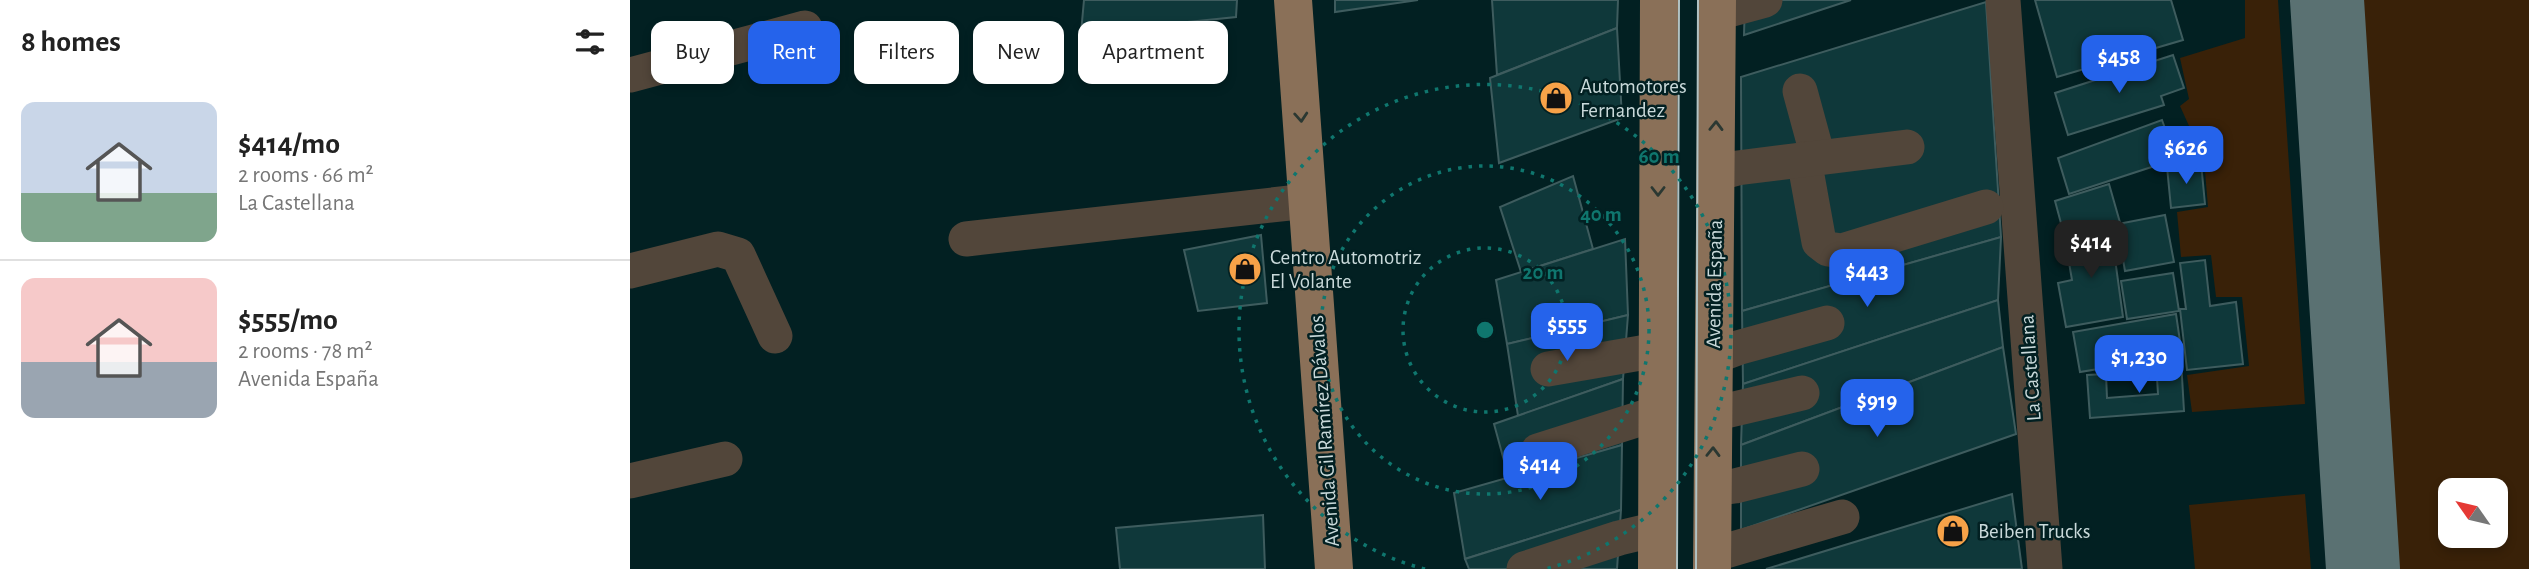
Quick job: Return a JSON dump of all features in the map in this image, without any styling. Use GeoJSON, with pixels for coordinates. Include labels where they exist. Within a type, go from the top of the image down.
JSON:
{"type":"FeatureCollection","features":[{"type":"Feature","properties":{"kind":"main road","name":"Avenida Gil Ramírez Dávalos"},"geometry":{"type":"LineString","coordinates":[[1293,0],[1334,569]]}},
{"type":"Feature","properties":{"kind":"main road","name":"Avenida Gil Ramírez Dávalos"},"geometry":{"type":"LineString","coordinates":[[1318,0],[1359,569]]}},
{"type":"Feature","properties":{"kind":"main road"},"geometry":{"type":"LineString","coordinates":[[1657,569],[1659,0]]}},
{"type":"Feature","properties":{"kind":"main road","name":"Avenida España"},"geometry":{"type":"LineString","coordinates":[[1712,562],[1717,6]]}},
{"type":"Feature","properties":{"kind":"street"},"geometry":{"type":"LineString","coordinates":[[1717,6],[1765,0]]}},
{"type":"Feature","properties":{"kind":"street","name":"La Castellana"},"geometry":{"type":"LineString","coordinates":[[2003,0],[2045,569]]}},
{"type":"Feature","properties":{"kind":"street"},"geometry":{"type":"LineString","coordinates":[[630,75],[748,43]]}},
{"type":"Feature","properties":{"kind":"street"},"geometry":{"type":"LineString","coordinates":[[1800,91],[1811,158],[1819,242],[1828,250],[1842,251],[1986,207]]}},
{"type":"Feature","properties":{"kind":"street"},"geometry":{"type":"LineString","coordinates":[[1715,174],[1737,168],[1906,147]]}},
{"type":"Feature","properties":{"kind":"street"},"geometry":{"type":"LineString","coordinates":[[966,239],[1308,201]]}},
{"type":"Feature","properties":{"kind":"street"},"geometry":{"type":"LineString","coordinates":[[630,271],[718,249],[738,255],[775,336]]}},
{"type":"Feature","properties":{"kind":"street"},"geometry":{"type":"LineString","coordinates":[[1713,357],[1827,323]]}},
{"type":"Feature","properties":{"kind":"street"},"geometry":{"type":"LineString","coordinates":[[1548,369],[1658,349]]}},
{"type":"Feature","properties":{"kind":"street"},"geometry":{"type":"LineString","coordinates":[[1713,414],[1802,393]]}},
{"type":"Feature","properties":{"kind":"street"},"geometry":{"type":"LineString","coordinates":[[1538,451],[1658,413]]}},
{"type":"Feature","properties":{"kind":"street"},"geometry":{"type":"LineString","coordinates":[[630,481],[725,460]]}},
{"type":"Feature","properties":{"kind":"street"},"geometry":{"type":"LineString","coordinates":[[1712,489],[1802,469]]}},
{"type":"Feature","properties":{"kind":"street"},"geometry":{"type":"LineString","coordinates":[[1712,562],[1842,517]]}},
{"type":"Feature","properties":{"kind":"street"},"geometry":{"type":"LineString","coordinates":[[1524,569],[1579,561],[1657,529]]}},
{"type":"Feature","properties":{"kind":"shaded area"},"geometry":{"type":"Polygon","coordinates":[[[2245,0],[2278,0],[2305,404],[2192,412],[2187,375],[2249,366],[2242,297],[2216,297],[2211,255],[2181,257],[2177,212],[2208,207],[2204,159],[2180,106],[2189,99],[2180,58],[2245,38],[2245,0]]]}},
{"type":"Feature","properties":{"kind":"shaded area"},"geometry":{"type":"Polygon","coordinates":[[[2359,0],[2529,0],[2529,569],[2397,569],[2359,0]]]}},
{"type":"Feature","properties":{"kind":"shaded area"},"geometry":{"type":"Polygon","coordinates":[[[2305,494],[2311,569],[2195,569],[2189,505],[2305,494]]]}},
{"type":"Feature","properties":{"kind":"building"},"geometry":{"type":"Polygon","coordinates":[[[1084,0],[1237,0],[1236,17],[1197,21],[1082,21],[1084,0]]]}},
{"type":"Feature","properties":{"kind":"building"},"geometry":{"type":"Polygon","coordinates":[[[1335,0],[1418,0],[1335,12],[1335,0]]]}},
{"type":"Feature","properties":{"kind":"building"},"geometry":{"type":"Polygon","coordinates":[[[1492,0],[1618,0],[1617,28],[1497,75],[1492,0]]]}},
{"type":"Feature","properties":{"kind":"building"},"geometry":{"type":"Polygon","coordinates":[[[1745,0],[1851,0],[1744,35],[1745,0]]]}},
{"type":"Feature","properties":{"kind":"building"},"geometry":{"type":"Polygon","coordinates":[[[2035,0],[2171,0],[2183,40],[2057,77],[2035,0]]]}},
{"type":"Feature","properties":{"kind":"building"},"geometry":{"type":"Polygon","coordinates":[[[1986,2],[2001,237],[1742,311],[1741,77],[1986,2]]]}},
{"type":"Feature","properties":{"kind":"building","name":"Automotores Fernandez"},"geometry":{"type":"Polygon","coordinates":[[[1617,28],[1622,118],[1499,163],[1490,78],[1617,28]]]}},
{"type":"Feature","properties":{"kind":"building"},"geometry":{"type":"Polygon","coordinates":[[[2173,55],[2184,88],[2161,96],[2164,105],[2068,135],[2055,93],[2173,55]]]}},
{"type":"Feature","properties":{"kind":"building"},"geometry":{"type":"Polygon","coordinates":[[[2162,120],[2176,159],[2069,194],[2058,158],[2162,120]]]}},
{"type":"Feature","properties":{"kind":"building"},"geometry":{"type":"Polygon","coordinates":[[[2201,163],[2205,204],[2171,208],[2167,167],[2201,163]]]}},
{"type":"Feature","properties":{"kind":"building"},"geometry":{"type":"Polygon","coordinates":[[[1573,176],[1593,249],[1521,272],[1500,207],[1573,176]]]}},
{"type":"Feature","properties":{"kind":"building"},"geometry":{"type":"Polygon","coordinates":[[[2109,184],[2121,226],[2065,238],[2055,201],[2109,184]]]}},
{"type":"Feature","properties":{"kind":"building"},"geometry":{"type":"Polygon","coordinates":[[[2165,215],[2174,262],[2125,271],[2119,237],[2125,236],[2123,223],[2165,215]]]}},
{"type":"Feature","properties":{"kind":"building"},"geometry":{"type":"Polygon","coordinates":[[[2123,229],[2123,235],[2112,237],[2123,317],[2066,327],[2058,283],[2072,280],[2065,239],[2123,229]]]}},
{"type":"Feature","properties":{"kind":"building"},"geometry":{"type":"Polygon","coordinates":[[[1261,235],[1267,303],[1198,311],[1184,250],[1261,235]]]}},
{"type":"Feature","properties":{"kind":"building"},"geometry":{"type":"Polygon","coordinates":[[[2001,237],[1998,300],[1743,384],[1742,311],[2001,237]]]}},
{"type":"Feature","properties":{"kind":"building"},"geometry":{"type":"Polygon","coordinates":[[[1625,239],[1628,315],[1507,344],[1496,280],[1625,239]]]}},
{"type":"Feature","properties":{"kind":"building"},"geometry":{"type":"Polygon","coordinates":[[[2205,260],[2210,306],[2236,302],[2243,364],[2187,370],[2180,309],[2186,309],[2180,263],[2205,260]]]}},
{"type":"Feature","properties":{"kind":"building"},"geometry":{"type":"Polygon","coordinates":[[[2173,273],[2179,311],[2127,319],[2121,281],[2173,273]]]}},
{"type":"Feature","properties":{"kind":"building"},"geometry":{"type":"Polygon","coordinates":[[[1998,300],[2003,347],[1741,445],[1743,384],[1998,300]]]}},
{"type":"Feature","properties":{"kind":"building"},"geometry":{"type":"Polygon","coordinates":[[[2176,314],[2182,355],[2080,372],[2073,332],[2176,314]]]}},
{"type":"Feature","properties":{"kind":"building"},"geometry":{"type":"Polygon","coordinates":[[[1628,315],[1623,379],[1518,416],[1507,344],[1628,315]]]}},
{"type":"Feature","properties":{"kind":"building"},"geometry":{"type":"Polygon","coordinates":[[[2003,347],[2016,434],[1741,530],[1741,445],[2003,347]]]}},
{"type":"Feature","properties":{"kind":"building"},"geometry":{"type":"Polygon","coordinates":[[[2181,360],[2184,411],[2090,418],[2087,375],[2106,374],[2107,398],[2158,394],[2156,362],[2181,360]]]}},
{"type":"Feature","properties":{"kind":"building"},"geometry":{"type":"Polygon","coordinates":[[[1623,379],[1622,445],[1509,479],[1494,424],[1623,379]]]}},
{"type":"Feature","properties":{"kind":"building"},"geometry":{"type":"Polygon","coordinates":[[[1622,445],[1621,510],[1465,559],[1454,493],[1622,445]]]}},
{"type":"Feature","properties":{"kind":"building","name":"Beiben Trucks"},"geometry":{"type":"Polygon","coordinates":[[[2012,494],[2022,569],[1766,569],[2012,494]]]}},
{"type":"Feature","properties":{"kind":"building"},"geometry":{"type":"Polygon","coordinates":[[[1621,510],[1617,569],[1469,569],[1465,559],[1621,510]]]}},
{"type":"Feature","properties":{"kind":"building"},"geometry":{"type":"Polygon","coordinates":[[[1263,515],[1265,569],[1120,569],[1116,528],[1263,515]]]}},
{"type":"Feature","properties":{"kind":"taxiway"},"geometry":{"type":"LineString","coordinates":[[2327,0],[2363,569]]}},
{"type":"Feature","properties":{"kind":"tram line"},"geometry":{"type":"LineString","coordinates":[[1677,569],[1679,0]]}},
{"type":"Feature","properties":{"kind":"tram line"},"geometry":{"type":"LineString","coordinates":[[1696,569],[1698,0]]}},
{"type":"Feature","properties":{"kind":"place","name":"Automotores Fernandez"},"geometry":{"type":"Point","coordinates":[1556,98]}},
{"type":"Feature","properties":{"kind":"place","name":"Centro Automotriz El Volante"},"geometry":{"type":"Point","coordinates":[1245,269]}},
{"type":"Feature","properties":{"kind":"place","name":"Beiben Trucks"},"geometry":{"type":"Point","coordinates":[1953,531]}}]}
